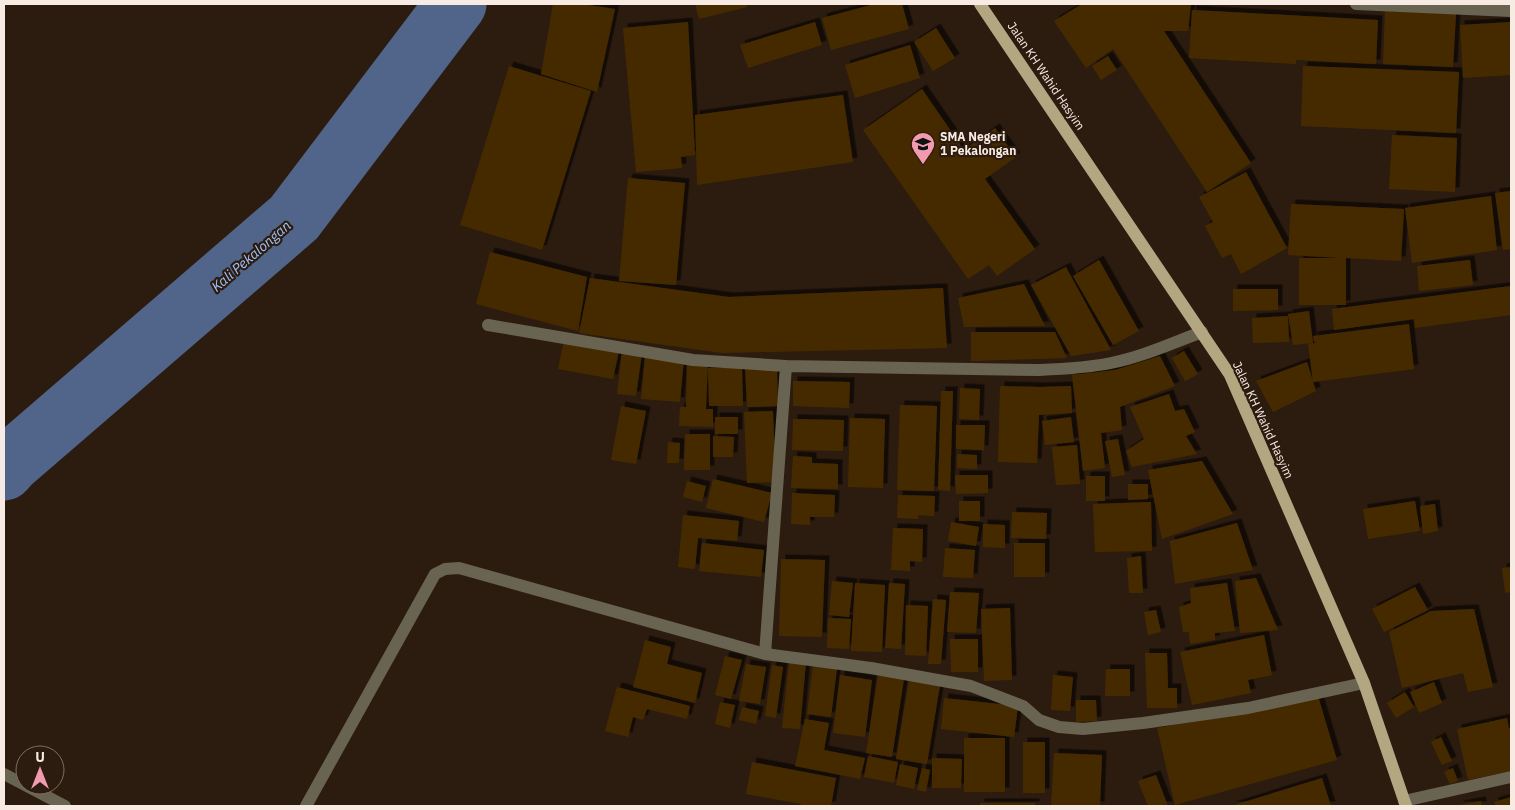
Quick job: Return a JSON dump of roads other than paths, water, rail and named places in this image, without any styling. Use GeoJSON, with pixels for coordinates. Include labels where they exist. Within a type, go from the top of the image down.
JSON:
{"type":"FeatureCollection","features":[{"type":"Feature","properties":{"kind":"main road","name":"Jalan KH Wahid Hasyim"},"geometry":{"type":"LineString","coordinates":[[980,4],[1230,375],[1364,683],[1405,804]]}},
{"type":"Feature","properties":{"kind":"street"},"geometry":{"type":"LineString","coordinates":[[1356,4],[1511,11]]}},
{"type":"Feature","properties":{"kind":"street"},"geometry":{"type":"LineString","coordinates":[[488,325],[693,360],[786,366],[1038,370],[1112,363],[1202,332]]}},
{"type":"Feature","properties":{"kind":"street"},"geometry":{"type":"LineString","coordinates":[[765,654],[786,366]]}},
{"type":"Feature","properties":{"kind":"street"},"geometry":{"type":"LineString","coordinates":[[306,806],[435,574],[445,569],[459,568],[765,654],[871,668],[971,686],[1023,706],[1039,720],[1060,726],[1083,729],[1143,723],[1248,708],[1364,683]]}},
{"type":"Feature","properties":{"kind":"street"},"geometry":{"type":"LineString","coordinates":[[4,774],[65,806]]}},
{"type":"Feature","properties":{"kind":"street"},"geometry":{"type":"LineString","coordinates":[[1405,804],[1511,777]]}},
{"type":"Feature","properties":{"kind":"waterway","name":"Kali Pekalongan"},"geometry":{"type":"LineString","coordinates":[[4,470],[294,218],[456,4]]}},
{"type":"Feature","properties":{"kind":"place","name":"SMA Negeri 1 Pekalongan"},"geometry":{"type":"Point","coordinates":[923,165]}}]}
